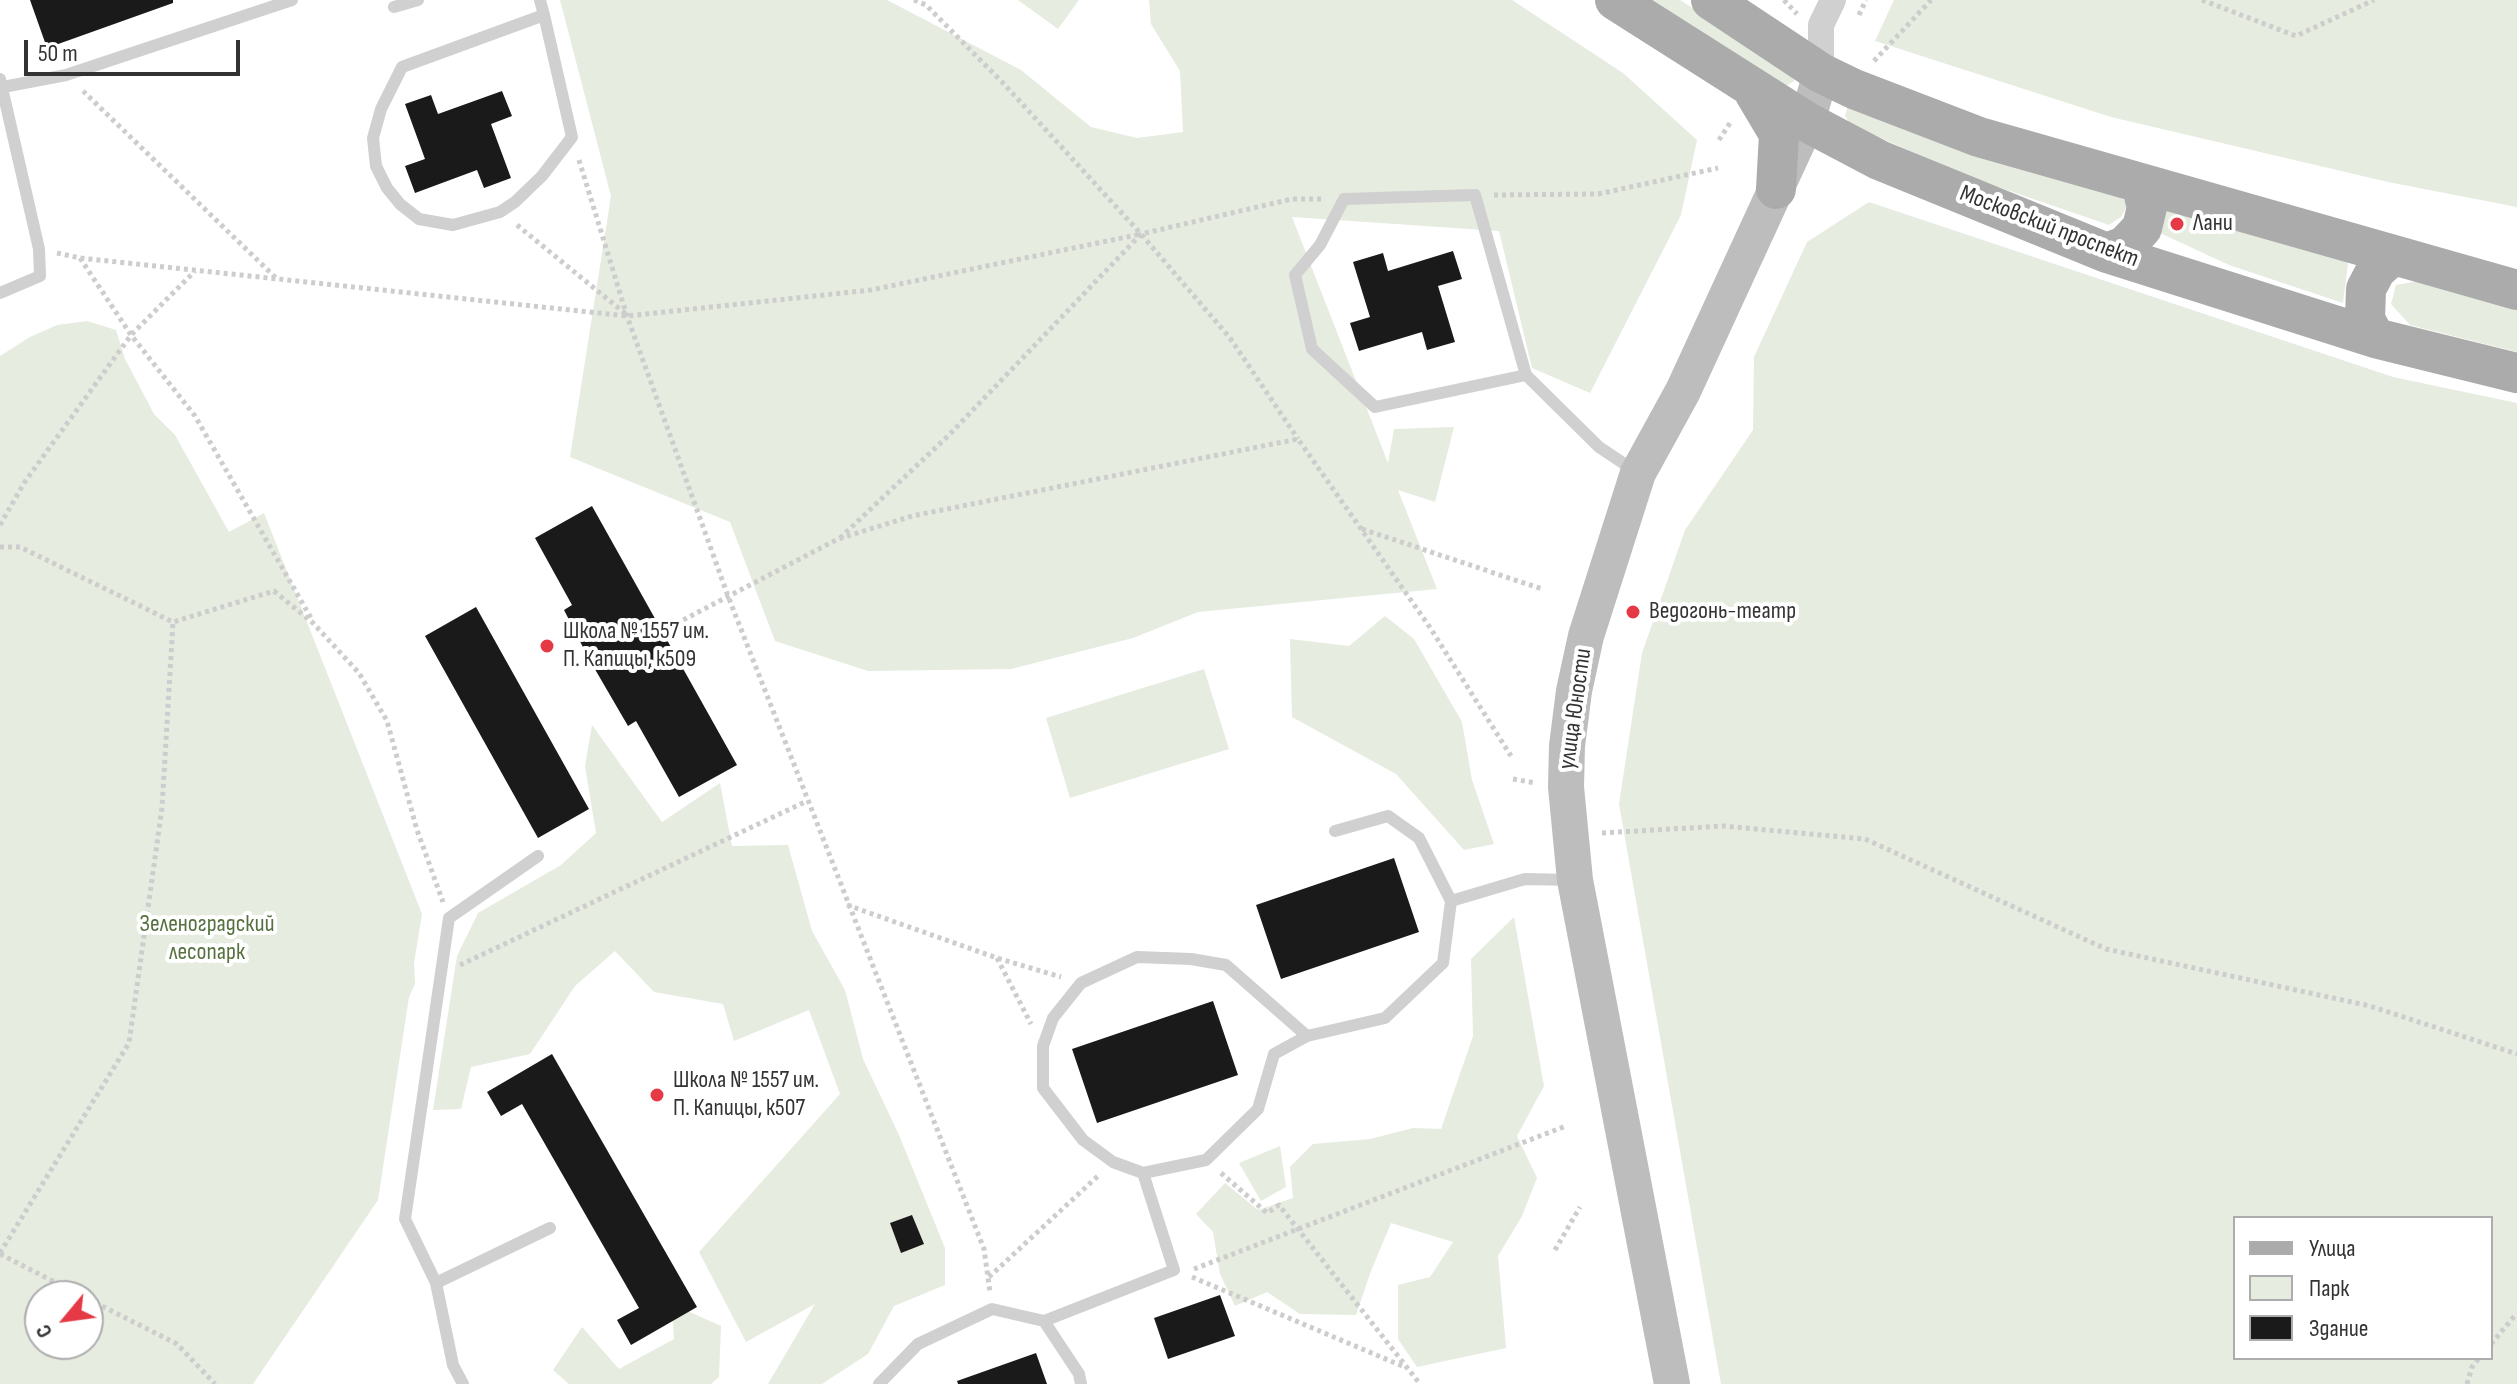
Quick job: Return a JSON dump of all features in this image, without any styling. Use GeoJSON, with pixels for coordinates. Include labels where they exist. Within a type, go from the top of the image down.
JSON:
{"type":"FeatureCollection","features":[{"type":"Feature","properties":{"kind":"main road","name":"Московский проспект"},"geometry":{"type":"LineString","coordinates":[[1615,0],[1752,89],[1866,153],[2107,253],[2375,338],[2517,373]]}},
{"type":"Feature","properties":{"kind":"main road"},"geometry":{"type":"LineString","coordinates":[[1711,0],[1821,73],[1854,89],[1979,137],[2517,290]]}},
{"type":"Feature","properties":{"kind":"main road"},"geometry":{"type":"LineString","coordinates":[[1752,89],[1779,134],[1776,189]]}},
{"type":"Feature","properties":{"kind":"main road"},"geometry":{"type":"LineString","coordinates":[[2107,253],[2125,246],[2142,228],[2147,207],[2141,185]]}},
{"type":"Feature","properties":{"kind":"main road"},"geometry":{"type":"LineString","coordinates":[[2375,338],[2365,319],[2366,289],[2376,270],[2392,256]]}},
{"type":"Feature","properties":{"kind":"street"},"geometry":{"type":"LineString","coordinates":[[1821,73],[1821,25],[1833,0]]}},
{"type":"Feature","properties":{"kind":"street","name":"улица Юности"},"geometry":{"type":"LineString","coordinates":[[1672,1384],[1575,880],[1566,787],[1574,691],[1586,636],[1638,473],[1683,391],[1807,122],[1821,73]]}},
{"type":"Feature","properties":{"kind":"street"},"geometry":{"type":"LineString","coordinates":[[1776,189],[1816,153],[1866,153]]}},
{"type":"Feature","properties":{"kind":"lane"},"geometry":{"type":"LineString","coordinates":[[0,293],[40,276],[39,249],[2,83],[66,75],[292,0]]}},
{"type":"Feature","properties":{"kind":"lane"},"geometry":{"type":"LineString","coordinates":[[394,7],[418,0]]}},
{"type":"Feature","properties":{"kind":"lane"},"geometry":{"type":"LineString","coordinates":[[540,0],[544,15],[572,137],[542,176],[500,212],[453,225],[419,219],[400,204],[387,188],[376,166],[373,138],[381,109],[402,67],[544,15]]}},
{"type":"Feature","properties":{"kind":"lane"},"geometry":{"type":"LineString","coordinates":[[1526,375],[1375,407],[1312,349],[1295,275],[1320,245],[1344,199],[1475,195],[1526,375],[1599,447],[1638,473]]}},
{"type":"Feature","properties":{"kind":"lane"},"geometry":{"type":"LineString","coordinates":[[1307,1036],[1226,965],[1191,959],[1137,957],[1081,983],[1053,1018],[1043,1046],[1043,1088],[1083,1140],[1113,1162],[1143,1173],[1206,1160],[1258,1109],[1274,1054],[1307,1036],[1385,1018],[1443,963],[1451,901],[1419,838],[1388,816],[1335,831]]}},
{"type":"Feature","properties":{"kind":"lane"},"geometry":{"type":"LineString","coordinates":[[463,1384],[453,1365],[436,1283],[405,1219],[449,918],[538,856]]}},
{"type":"Feature","properties":{"kind":"lane"},"geometry":{"type":"LineString","coordinates":[[1451,901],[1525,879],[1575,880]]}},
{"type":"Feature","properties":{"kind":"lane"},"geometry":{"type":"LineString","coordinates":[[879,1384],[918,1344],[992,1309],[1044,1321],[1174,1270],[1143,1173]]}},
{"type":"Feature","properties":{"kind":"lane"},"geometry":{"type":"LineString","coordinates":[[436,1283],[550,1228]]}},
{"type":"Feature","properties":{"kind":"lane"},"geometry":{"type":"LineString","coordinates":[[1044,1321],[1079,1374],[1081,1384]]}},
{"type":"Feature","properties":{"kind":"path"},"geometry":{"type":"LineString","coordinates":[[914,0],[926,5],[1004,84],[1141,234],[1230,338],[1429,626],[1511,756]]}},
{"type":"Feature","properties":{"kind":"path"},"geometry":{"type":"LineString","coordinates":[[1784,0],[1798,15]]}},
{"type":"Feature","properties":{"kind":"path"},"geometry":{"type":"LineString","coordinates":[[1872,64],[1931,0]]}},
{"type":"Feature","properties":{"kind":"path"},"geometry":{"type":"LineString","coordinates":[[2202,0],[2296,36],[2374,0]]}},
{"type":"Feature","properties":{"kind":"path"},"geometry":{"type":"LineString","coordinates":[[66,75],[277,279]]}},
{"type":"Feature","properties":{"kind":"path"},"geometry":{"type":"LineString","coordinates":[[572,137],[627,316],[728,596],[984,1249],[992,1309]]}},
{"type":"Feature","properties":{"kind":"path"},"geometry":{"type":"LineString","coordinates":[[1475,195],[1598,194],[1718,168]]}},
{"type":"Feature","properties":{"kind":"path"},"geometry":{"type":"LineString","coordinates":[[39,249],[80,258],[627,316],[871,290],[1292,199],[1344,199]]}},
{"type":"Feature","properties":{"kind":"path"},"geometry":{"type":"LineString","coordinates":[[500,212],[627,316]]}},
{"type":"Feature","properties":{"kind":"path"},"geometry":{"type":"LineString","coordinates":[[838,539],[949,435],[1141,234]]}},
{"type":"Feature","properties":{"kind":"path"},"geometry":{"type":"LineString","coordinates":[[80,258],[131,335],[195,416],[313,623]]}},
{"type":"Feature","properties":{"kind":"path"},"geometry":{"type":"LineString","coordinates":[[0,525],[24,483],[131,335],[195,271]]}},
{"type":"Feature","properties":{"kind":"path"},"geometry":{"type":"LineString","coordinates":[[662,631],[838,539],[912,516],[1298,439]]}},
{"type":"Feature","properties":{"kind":"path"},"geometry":{"type":"LineString","coordinates":[[1361,528],[1542,589]]}},
{"type":"Feature","properties":{"kind":"path"},"geometry":{"type":"LineString","coordinates":[[0,547],[20,547],[173,622],[274,591],[313,623],[359,673],[387,721],[417,830],[449,918]]}},
{"type":"Feature","properties":{"kind":"path"},"geometry":{"type":"LineString","coordinates":[[51,1280],[0,1254],[129,1043],[162,808],[173,622]]}},
{"type":"Feature","properties":{"kind":"path"},"geometry":{"type":"LineString","coordinates":[[441,974],[807,801]]}},
{"type":"Feature","properties":{"kind":"path"},"geometry":{"type":"LineString","coordinates":[[1602,833],[1723,826],[1865,839],[2106,949],[2370,1006],[2517,1054]]}},
{"type":"Feature","properties":{"kind":"path"},"geometry":{"type":"LineString","coordinates":[[847,905],[997,958],[1081,983]]}},
{"type":"Feature","properties":{"kind":"path"},"geometry":{"type":"LineString","coordinates":[[997,958],[1043,1046]]}},
{"type":"Feature","properties":{"kind":"path"},"geometry":{"type":"LineString","coordinates":[[1408,1368],[1182,1273],[1566,1126]]}},
{"type":"Feature","properties":{"kind":"path"},"geometry":{"type":"LineString","coordinates":[[1206,1160],[1267,1213],[1279,1205],[1420,1384]]}},
{"type":"Feature","properties":{"kind":"path"},"geometry":{"type":"LineString","coordinates":[[988,1278],[1113,1162]]}},
{"type":"Feature","properties":{"kind":"path"},"geometry":{"type":"LineString","coordinates":[[1555,1250],[1580,1207]]}},
{"type":"Feature","properties":{"kind":"path"},"geometry":{"type":"LineString","coordinates":[[104,1307],[177,1344],[215,1384]]}},
{"type":"Feature","properties":{"kind":"path"},"geometry":{"type":"LineString","coordinates":[[2493,1342],[2517,1313]]}},
{"type":"Feature","properties":{"kind":"path"},"geometry":{"type":"LineString","coordinates":[[2467,1384],[2477,1360]]}},
{"type":"Feature","properties":{"kind":"green space"},"geometry":{"type":"Polygon","coordinates":[[[560,0],[887,0],[1021,70],[1091,127],[1137,138],[1183,132],[1180,71],[1151,24],[1149,0],[1512,0],[1623,73],[1697,140],[1681,215],[1590,393],[1532,368],[1499,231],[1292,217],[1388,463],[1394,429],[1454,427],[1435,502],[1398,490],[1437,589],[1198,612],[1133,638],[1011,669],[868,671],[775,641],[730,522],[570,457],[611,196],[560,0]]]}},
{"type":"Feature","properties":{"kind":"green space"},"geometry":{"type":"Polygon","coordinates":[[[1018,0],[1079,0],[1058,29],[1018,0]]]}},
{"type":"Feature","properties":{"kind":"green space"},"geometry":{"type":"Polygon","coordinates":[[[1646,0],[1680,0],[1787,67],[1794,81],[1781,86],[1646,0]]]}},
{"type":"Feature","properties":{"kind":"green space"},"geometry":{"type":"Polygon","coordinates":[[[1894,0],[2517,0],[2517,207],[2388,182],[2111,117],[1875,41],[1894,0]]]}},
{"type":"Feature","properties":{"kind":"green space"},"geometry":{"type":"Polygon","coordinates":[[[1848,106],[2119,192],[2127,206],[2121,217],[2109,225],[1972,178],[1851,125],[1845,116],[1848,106]]]}},
{"type":"Feature","properties":{"kind":"green space"},"geometry":{"type":"Polygon","coordinates":[[[1869,202],[2393,377],[2517,403],[2517,1384],[1721,1384],[1619,804],[1642,653],[1685,530],[1753,430],[1754,357],[1807,242],[1869,202]]]}},
{"type":"Feature","properties":{"kind":"green space"},"geometry":{"type":"Polygon","coordinates":[[[2168,205],[2349,256],[2343,303],[2229,265],[2160,233],[2168,205]]]}},
{"type":"Feature","properties":{"kind":"green space"},"geometry":{"type":"Polygon","coordinates":[[[2419,281],[2517,308],[2517,352],[2410,325],[2391,304],[2396,285],[2419,281]]]}},
{"type":"Feature","properties":{"kind":"green space","name":"Зеленоградский лесопарк"},"geometry":{"type":"Polygon","coordinates":[[[87,321],[116,330],[125,359],[154,414],[175,435],[229,532],[264,513],[422,914],[414,963],[415,984],[409,997],[378,1200],[253,1384],[0,1384],[0,356],[57,325],[87,321]]]}},
{"type":"Feature","properties":{"kind":"green space"},"geometry":{"type":"Polygon","coordinates":[[[1385,616],[1414,639],[1462,722],[1472,780],[1494,844],[1464,850],[1396,774],[1292,717],[1290,639],[1349,646],[1385,616]]]}},
{"type":"Feature","properties":{"kind":"green space"},"geometry":{"type":"Polygon","coordinates":[[[1204,669],[1229,749],[1070,798],[1046,718],[1204,669]]]}},
{"type":"Feature","properties":{"kind":"green space"},"geometry":{"type":"Polygon","coordinates":[[[592,725],[662,822],[720,783],[732,846],[788,845],[812,931],[845,990],[863,1059],[899,1135],[945,1248],[945,1285],[894,1306],[868,1354],[822,1384],[768,1384],[815,1304],[746,1342],[699,1252],[840,1094],[809,1010],[734,1041],[723,1004],[654,992],[615,951],[575,986],[530,1054],[471,1067],[461,1109],[433,1110],[457,956],[478,913],[561,865],[596,833],[585,766],[592,725]]]}},
{"type":"Feature","properties":{"kind":"green space"},"geometry":{"type":"Polygon","coordinates":[[[1514,917],[1544,1086],[1517,1136],[1537,1178],[1522,1216],[1498,1256],[1506,1348],[1417,1367],[1398,1339],[1398,1285],[1430,1277],[1453,1242],[1391,1223],[1356,1315],[1300,1314],[1267,1292],[1235,1306],[1220,1274],[1213,1232],[1196,1214],[1225,1183],[1258,1210],[1293,1198],[1290,1167],[1313,1144],[1370,1139],[1413,1128],[1441,1129],[1473,1036],[1471,959],[1514,917]]]}},
{"type":"Feature","properties":{"kind":"green space"},"geometry":{"type":"Polygon","coordinates":[[[1280,1146],[1286,1187],[1261,1201],[1239,1163],[1280,1146]]]}},
{"type":"Feature","properties":{"kind":"green space"},"geometry":{"type":"Polygon","coordinates":[[[672,1304],[721,1326],[719,1377],[711,1384],[569,1384],[553,1370],[582,1327],[619,1369],[674,1339],[672,1304]]]}},
{"type":"Feature","properties":{"kind":"building"},"geometry":{"type":"Polygon","coordinates":[[[30,0],[173,0],[173,3],[47,48],[30,0]]]}},
{"type":"Feature","properties":{"kind":"building"},"geometry":{"type":"Polygon","coordinates":[[[502,91],[512,116],[491,124],[511,178],[484,188],[477,170],[415,193],[405,166],[425,159],[405,104],[431,95],[438,114],[502,91]]]}},
{"type":"Feature","properties":{"kind":"building"},"geometry":{"type":"Polygon","coordinates":[[[1453,251],[1462,279],[1438,286],[1455,342],[1427,350],[1422,332],[1359,351],[1350,323],[1370,317],[1353,262],[1383,253],[1388,271],[1453,251]]]}},
{"type":"Feature","properties":{"kind":"building"},"geometry":{"type":"Polygon","coordinates":[[[592,506],[737,765],[679,797],[636,721],[628,726],[589,659],[564,610],[572,605],[535,538],[592,506]]]}},
{"type":"Feature","properties":{"kind":"building"},"geometry":{"type":"Polygon","coordinates":[[[476,607],[589,809],[538,838],[425,636],[476,607]]]}},
{"type":"Feature","properties":{"kind":"building"},"geometry":{"type":"Polygon","coordinates":[[[1394,858],[1419,932],[1281,979],[1256,905],[1394,858]]]}},
{"type":"Feature","properties":{"kind":"building"},"geometry":{"type":"Polygon","coordinates":[[[1213,1001],[1238,1075],[1097,1123],[1072,1049],[1213,1001]]]}},
{"type":"Feature","properties":{"kind":"building"},"geometry":{"type":"Polygon","coordinates":[[[552,1054],[697,1307],[631,1345],[617,1320],[639,1308],[522,1104],[501,1116],[487,1092],[552,1054]]]}},
{"type":"Feature","properties":{"kind":"building"},"geometry":{"type":"Polygon","coordinates":[[[912,1215],[924,1244],[901,1253],[890,1223],[912,1215]]]}},
{"type":"Feature","properties":{"kind":"building"},"geometry":{"type":"Polygon","coordinates":[[[1220,1295],[1235,1336],[1168,1359],[1154,1318],[1220,1295]]]}},
{"type":"Feature","properties":{"kind":"building"},"geometry":{"type":"Polygon","coordinates":[[[1036,1353],[1047,1384],[958,1384],[957,1381],[1036,1353]]]}},
{"type":"Feature","properties":{"kind":"place","name":"Лани"},"geometry":{"type":"Point","coordinates":[2177,224]}},
{"type":"Feature","properties":{"kind":"place","name":"Ведогонь-театр"},"geometry":{"type":"Point","coordinates":[1633,612]}},
{"type":"Feature","properties":{"kind":"place","name":"Школа № 1557 им. П. Капицы, к509"},"geometry":{"type":"Point","coordinates":[547,646]}},
{"type":"Feature","properties":{"kind":"place","name":"Школа № 1557 им. П. Капицы, к507"},"geometry":{"type":"Point","coordinates":[657,1095]}}]}
